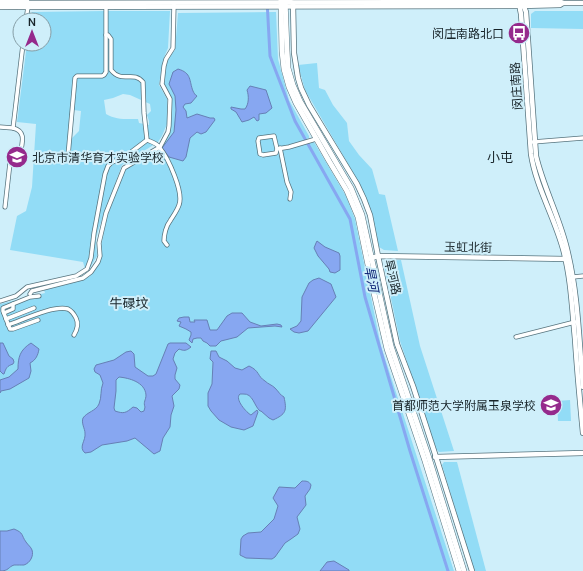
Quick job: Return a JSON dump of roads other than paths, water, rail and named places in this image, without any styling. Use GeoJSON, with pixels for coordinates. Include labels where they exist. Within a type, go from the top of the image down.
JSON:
{"type":"FeatureCollection","features":[{"type":"Feature","properties":{"kind":"main road","name":"旱河路"},"geometry":{"type":"LineString","coordinates":[[283,3],[282,51],[289,87],[314,139],[347,191],[362,223]]}},
{"type":"Feature","properties":{"kind":"main road","name":"旱河路"},"geometry":{"type":"LineString","coordinates":[[283,3],[288,68],[293,85],[300,101],[358,202],[369,258],[391,346],[434,483],[464,571]]}},
{"type":"Feature","properties":{"kind":"main road","name":"旱河路"},"geometry":{"type":"LineString","coordinates":[[419,436],[430,458],[434,483],[459,571]]}},
{"type":"Feature","properties":{"kind":"street"},"geometry":{"type":"LineString","coordinates":[[0,0],[27,0]]}},
{"type":"Feature","properties":{"kind":"street"},"geometry":{"type":"LineString","coordinates":[[174,5],[188,0]]}},
{"type":"Feature","properties":{"kind":"street"},"geometry":{"type":"LineString","coordinates":[[0,3],[106,5],[274,5],[283,3],[293,5],[583,3]]}},
{"type":"Feature","properties":{"kind":"street","name":"闵庄南路"},"geometry":{"type":"LineString","coordinates":[[522,4],[520,14],[534,171],[563,249],[571,264],[575,291],[575,322],[583,433]]}},
{"type":"Feature","properties":{"kind":"street"},"geometry":{"type":"LineString","coordinates":[[0,7],[106,5]]}},
{"type":"Feature","properties":{"kind":"street"},"geometry":{"type":"LineString","coordinates":[[48,157],[53,155],[68,156],[75,78],[77,76],[102,76],[106,72],[106,5]]}},
{"type":"Feature","properties":{"kind":"street"},"geometry":{"type":"LineString","coordinates":[[30,294],[32,291],[83,278],[91,272],[100,256],[99,243],[106,214],[124,168],[160,147],[168,132],[170,99],[162,84],[166,59],[173,48],[174,5]]}},
{"type":"Feature","properties":{"kind":"street","name":"旱河路"},"geometry":{"type":"LineString","coordinates":[[293,5],[296,66],[301,88],[309,105],[353,178],[364,199],[370,215],[397,344],[413,386],[472,571]]}},
{"type":"Feature","properties":{"kind":"street"},"geometry":{"type":"LineString","coordinates":[[27,12],[28,7]]}},
{"type":"Feature","properties":{"kind":"street"},"geometry":{"type":"LineString","coordinates":[[106,35],[108,35],[111,39],[111,70],[114,74],[119,77],[136,77],[142,82],[147,140]]}},
{"type":"Feature","properties":{"kind":"street"},"geometry":{"type":"LineString","coordinates":[[13,128],[22,52]]}},
{"type":"Feature","properties":{"kind":"street"},"geometry":{"type":"LineString","coordinates":[[0,127],[16,128],[20,132],[23,139],[21,150],[11,154],[5,207]]}},
{"type":"Feature","properties":{"kind":"street"},"geometry":{"type":"LineString","coordinates":[[290,199],[290,192],[279,149],[274,136],[259,138],[260,154],[263,155],[276,153],[279,149],[289,148],[314,139]]}},
{"type":"Feature","properties":{"kind":"street"},"geometry":{"type":"LineString","coordinates":[[532,142],[583,138]]}},
{"type":"Feature","properties":{"kind":"street"},"geometry":{"type":"LineString","coordinates":[[147,140],[160,147],[175,175],[180,198],[179,206],[170,220],[165,232],[164,241],[167,245]]}},
{"type":"Feature","properties":{"kind":"street"},"geometry":{"type":"LineString","coordinates":[[0,301],[16,296],[27,287],[76,276],[87,269],[91,258],[95,226],[105,174],[108,166],[147,140]]}},
{"type":"Feature","properties":{"kind":"street","name":"玉虹北街"},"geometry":{"type":"LineString","coordinates":[[369,258],[378,256],[567,258]]}},
{"type":"Feature","properties":{"kind":"street","name":"闵庄南路"},"geometry":{"type":"LineString","coordinates":[[567,258],[583,387]]}},
{"type":"Feature","properties":{"kind":"street"},"geometry":{"type":"LineString","coordinates":[[573,277],[583,276]]}},
{"type":"Feature","properties":{"kind":"street"},"geometry":{"type":"LineString","coordinates":[[38,320],[14,329],[10,329],[3,308],[30,297],[39,296]]}},
{"type":"Feature","properties":{"kind":"street"},"geometry":{"type":"LineString","coordinates":[[6,319],[34,308]]}},
{"type":"Feature","properties":{"kind":"street"},"geometry":{"type":"LineString","coordinates":[[8,325],[52,310],[67,309],[72,311],[77,322],[77,330],[74,335]]}},
{"type":"Feature","properties":{"kind":"street"},"geometry":{"type":"LineString","coordinates":[[516,338],[575,322]]}},
{"type":"Feature","properties":{"kind":"street"},"geometry":{"type":"LineString","coordinates":[[430,458],[583,453]]}},
{"type":"Feature","properties":{"kind":"waterway","name":"旱河"},"geometry":{"type":"LineString","coordinates":[[267,0],[270,56],[295,121],[350,219],[365,297],[410,451],[448,571]]}},
{"type":"Feature","properties":{"kind":"place","name":"闵庄南路北口"},"geometry":{"type":"Point","coordinates":[519,33]}},
{"type":"Feature","properties":{"kind":"place","name":"北京市清华育才实验学校"},"geometry":{"type":"Point","coordinates":[17,157]}},
{"type":"Feature","properties":{"kind":"place","name":"首都师范大学附属玉泉学校"},"geometry":{"type":"Point","coordinates":[551,405]}},
{"type":"Feature","properties":{"kind":"district","name":"小屯"},"geometry":{"type":"Point","coordinates":[500,157]}},
{"type":"Feature","properties":{"kind":"district","name":"牛碌坟"},"geometry":{"type":"Point","coordinates":[129,303]}}]}
